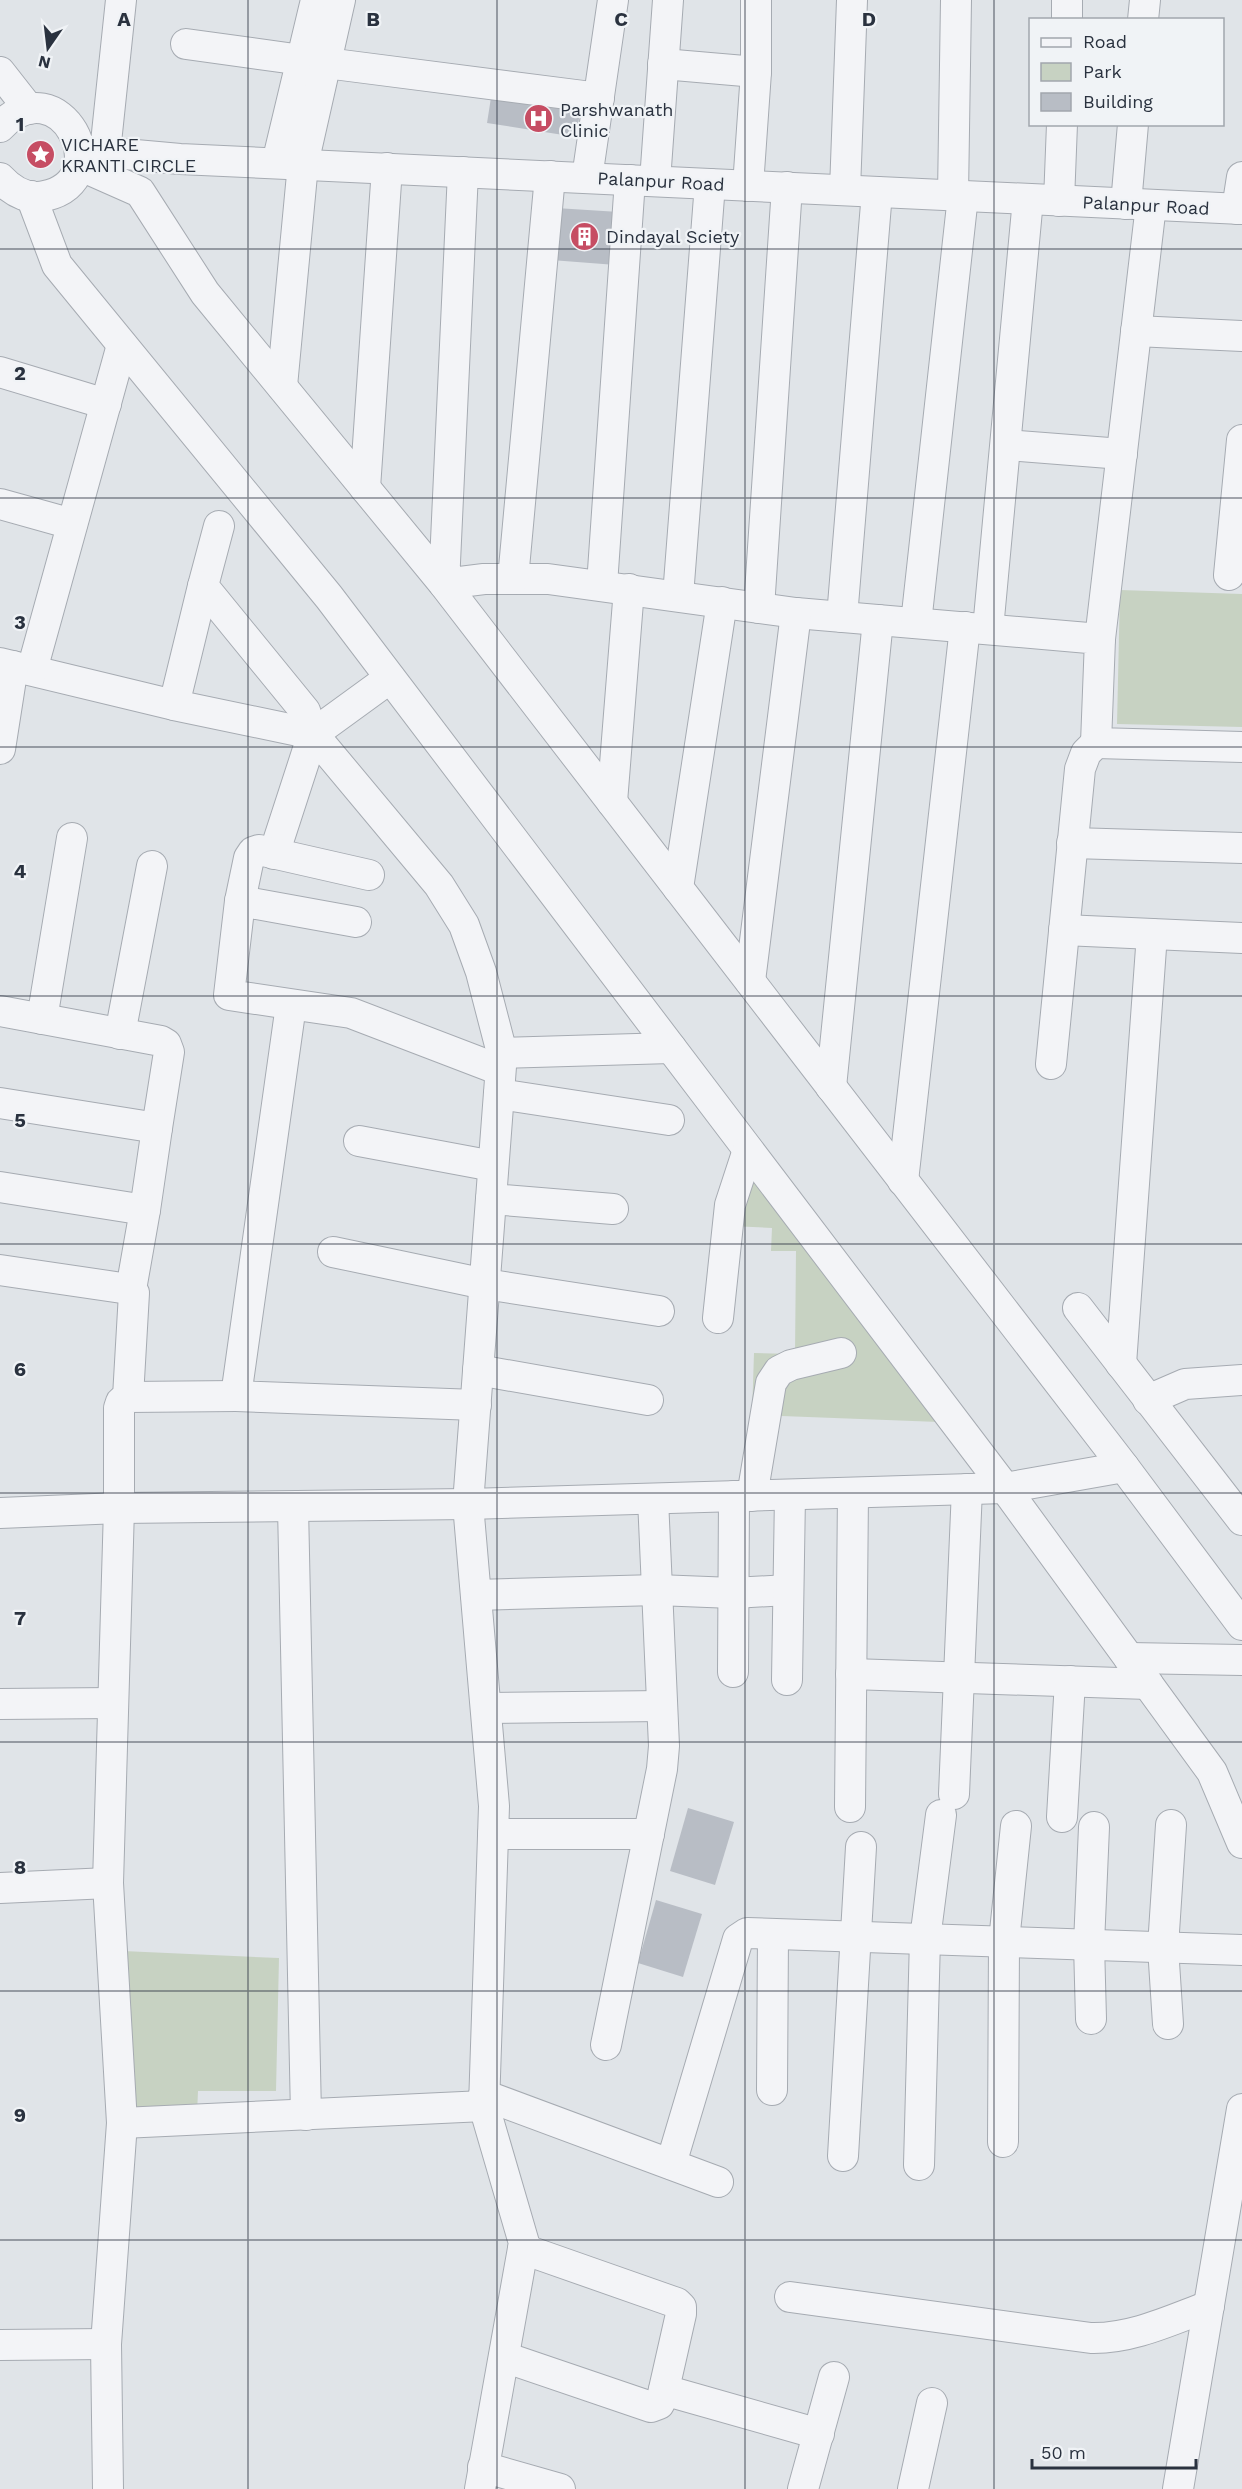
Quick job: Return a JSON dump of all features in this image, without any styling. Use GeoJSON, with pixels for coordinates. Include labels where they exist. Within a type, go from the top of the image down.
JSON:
{"type":"FeatureCollection","features":[{"type":"Feature","properties":{"kind":"street"},"geometry":{"type":"LineString","coordinates":[[10,186],[43,196],[66,186],[88,156],[121,0]]}},
{"type":"Feature","properties":{"kind":"street"},"geometry":{"type":"LineString","coordinates":[[314,61],[316,0]]}},
{"type":"Feature","properties":{"kind":"street"},"geometry":{"type":"LineString","coordinates":[[282,387],[290,163],[314,61],[340,0]]}},
{"type":"Feature","properties":{"kind":"street"},"geometry":{"type":"LineString","coordinates":[[587,178],[610,0]]}},
{"type":"Feature","properties":{"kind":"street"},"geometry":{"type":"LineString","coordinates":[[612,802],[615,587],[642,180],[663,64],[668,0]]}},
{"type":"Feature","properties":{"kind":"street"},"geometry":{"type":"LineString","coordinates":[[748,186],[756,72],[756,0]]}},
{"type":"Feature","properties":{"kind":"street"},"geometry":{"type":"LineString","coordinates":[[845,190],[852,0]]}},
{"type":"Feature","properties":{"kind":"street"},"geometry":{"type":"LineString","coordinates":[[916,623],[958,196],[956,0]]}},
{"type":"Feature","properties":{"kind":"street"},"geometry":{"type":"LineString","coordinates":[[1067,0],[1067,18]]}},
{"type":"Feature","properties":{"kind":"street"},"geometry":{"type":"LineString","coordinates":[[1143,18],[1145,0]]}},
{"type":"Feature","properties":{"kind":"street"},"geometry":{"type":"LineString","coordinates":[[186,44],[599,98]]}},
{"type":"Feature","properties":{"kind":"street"},"geometry":{"type":"LineString","coordinates":[[663,64],[756,72]]}},
{"type":"Feature","properties":{"kind":"street"},"geometry":{"type":"LineString","coordinates":[[0,72],[29,109]]}},
{"type":"Feature","properties":{"kind":"street"},"geometry":{"type":"LineString","coordinates":[[0,127],[18,112],[29,109],[44,109],[58,114],[69,123],[88,156],[140,192],[205,292],[444,584],[1124,1467],[1242,1625]]}},
{"type":"Feature","properties":{"kind":"street"},"geometry":{"type":"LineString","coordinates":[[1059,201],[1062,126]]}},
{"type":"Feature","properties":{"kind":"street"},"geometry":{"type":"LineString","coordinates":[[1051,1064],[1080,769],[1086,753],[1096,743],[1100,639],[1136,331],[1138,205],[1133,126]]}},
{"type":"Feature","properties":{"kind":"street","name":"Palanpur Road"},"geometry":{"type":"LineString","coordinates":[[88,156],[290,163],[1240,209]]}},
{"type":"Feature","properties":{"kind":"street"},"geometry":{"type":"LineString","coordinates":[[365,488],[387,168]]}},
{"type":"Feature","properties":{"kind":"street"},"geometry":{"type":"LineString","coordinates":[[444,584],[463,172]]}},
{"type":"Feature","properties":{"kind":"street"},"geometry":{"type":"LineString","coordinates":[[513,579],[550,176]]}},
{"type":"Feature","properties":{"kind":"street"},"geometry":{"type":"LineString","coordinates":[[1240,209],[1242,177]]}},
{"type":"Feature","properties":{"kind":"street"},"geometry":{"type":"LineString","coordinates":[[678,596],[710,184]]}},
{"type":"Feature","properties":{"kind":"street"},"geometry":{"type":"LineString","coordinates":[[10,186],[57,265],[329,597],[1005,1488],[1212,1772],[1242,1843]]}},
{"type":"Feature","properties":{"kind":"street"},"geometry":{"type":"LineString","coordinates":[[759,608],[787,187]]}},
{"type":"Feature","properties":{"kind":"street"},"geometry":{"type":"LineString","coordinates":[[842,617],[877,192]]}},
{"type":"Feature","properties":{"kind":"street"},"geometry":{"type":"LineString","coordinates":[[903,1181],[976,628],[1005,445],[1028,199]]}},
{"type":"Feature","properties":{"kind":"street"},"geometry":{"type":"LineString","coordinates":[[1136,331],[1242,336]]}},
{"type":"Feature","properties":{"kind":"street"},"geometry":{"type":"LineString","coordinates":[[0,749],[15,666],[72,524],[122,345]]}},
{"type":"Feature","properties":{"kind":"street"},"geometry":{"type":"LineString","coordinates":[[0,372],[106,404]]}},
{"type":"Feature","properties":{"kind":"street"},"geometry":{"type":"LineString","coordinates":[[1005,445],[1122,454]]}},
{"type":"Feature","properties":{"kind":"street"},"geometry":{"type":"LineString","coordinates":[[1229,575],[1242,453]]}},
{"type":"Feature","properties":{"kind":"street"},"geometry":{"type":"LineString","coordinates":[[0,504],[72,524]]}},
{"type":"Feature","properties":{"kind":"street"},"geometry":{"type":"LineString","coordinates":[[174,705],[219,526]]}},
{"type":"Feature","properties":{"kind":"street"},"geometry":{"type":"LineString","coordinates":[[444,584],[548,579],[796,613],[1100,639]]}},
{"type":"Feature","properties":{"kind":"street"},"geometry":{"type":"LineString","coordinates":[[203,586],[305,711],[313,734],[439,885],[464,925],[481,972],[500,1072],[468,1504],[494,1806],[484,2100],[524,2243],[482,2478],[560,2489]]}},
{"type":"Feature","properties":{"kind":"street"},"geometry":{"type":"LineString","coordinates":[[678,888],[722,602]]}},
{"type":"Feature","properties":{"kind":"street"},"geometry":{"type":"LineString","coordinates":[[750,981],[796,613]]}},
{"type":"Feature","properties":{"kind":"street"},"geometry":{"type":"LineString","coordinates":[[831,1087],[878,620]]}},
{"type":"Feature","properties":{"kind":"street"},"geometry":{"type":"LineString","coordinates":[[15,666],[174,705],[313,734]]}},
{"type":"Feature","properties":{"kind":"street"},"geometry":{"type":"LineString","coordinates":[[274,854],[313,734],[390,678]]}},
{"type":"Feature","properties":{"kind":"street"},"geometry":{"type":"LineString","coordinates":[[1096,743],[1242,747]]}},
{"type":"Feature","properties":{"kind":"street"},"geometry":{"type":"LineString","coordinates":[[42,1019],[72,838]]}},
{"type":"Feature","properties":{"kind":"street"},"geometry":{"type":"LineString","coordinates":[[1072,843],[1242,848]]}},
{"type":"Feature","properties":{"kind":"street"},"geometry":{"type":"LineString","coordinates":[[369,875],[259,850],[253,852],[249,858],[240,901],[229,995],[351,1013],[500,1072],[669,1120]]}},
{"type":"Feature","properties":{"kind":"street"},"geometry":{"type":"LineString","coordinates":[[120,1034],[152,866]]}},
{"type":"Feature","properties":{"kind":"street"},"geometry":{"type":"LineString","coordinates":[[240,901],[356,922]]}},
{"type":"Feature","properties":{"kind":"street"},"geometry":{"type":"LineString","coordinates":[[1064,930],[1242,938]]}},
{"type":"Feature","properties":{"kind":"street"},"geometry":{"type":"LineString","coordinates":[[1121,1364],[1152,934]]}},
{"type":"Feature","properties":{"kind":"street"},"geometry":{"type":"LineString","coordinates":[[236,1396],[291,1005]]}},
{"type":"Feature","properties":{"kind":"street"},"geometry":{"type":"LineString","coordinates":[[0,1011],[161,1041],[166,1044],[169,1052],[132,1284],[128,1288],[122,1288],[0,1270]]}},
{"type":"Feature","properties":{"kind":"street"},"geometry":{"type":"LineString","coordinates":[[500,1072],[671,1048]]}},
{"type":"Feature","properties":{"kind":"street"},"geometry":{"type":"LineString","coordinates":[[0,1103],[157,1128]]}},
{"type":"Feature","properties":{"kind":"street"},"geometry":{"type":"LineString","coordinates":[[359,1141],[493,1166]]}},
{"type":"Feature","properties":{"kind":"street"},"geometry":{"type":"LineString","coordinates":[[718,1318],[730,1205],[748,1150]]}},
{"type":"Feature","properties":{"kind":"street"},"geometry":{"type":"LineString","coordinates":[[0,1187],[145,1210]]}},
{"type":"Feature","properties":{"kind":"street"},"geometry":{"type":"LineString","coordinates":[[491,1198],[613,1209]]}},
{"type":"Feature","properties":{"kind":"street"},"geometry":{"type":"LineString","coordinates":[[333,1252],[485,1284],[658,1311]]}},
{"type":"Feature","properties":{"kind":"street"},"geometry":{"type":"LineString","coordinates":[[128,1397],[134,1293]]}},
{"type":"Feature","properties":{"kind":"street"},"geometry":{"type":"LineString","coordinates":[[1078,1308],[1242,1520]]}},
{"type":"Feature","properties":{"kind":"street"},"geometry":{"type":"LineString","coordinates":[[733,1672],[733,1593],[743,1496],[771,1383],[779,1371],[791,1365],[841,1353]]}},
{"type":"Feature","properties":{"kind":"street"},"geometry":{"type":"LineString","coordinates":[[478,1370],[648,1401]]}},
{"type":"Feature","properties":{"kind":"street"},"geometry":{"type":"LineString","coordinates":[[1148,1400],[1185,1384],[1242,1380]]}},
{"type":"Feature","properties":{"kind":"street"},"geometry":{"type":"LineString","coordinates":[[108,2489],[106,2344],[122,2124],[108,1883],[119,1508],[119,1408],[121,1402],[128,1397],[236,1396],[476,1405]]}},
{"type":"Feature","properties":{"kind":"street"},"geometry":{"type":"LineString","coordinates":[[0,1513],[119,1508],[468,1504],[1005,1488],[1124,1467]]}},
{"type":"Feature","properties":{"kind":"street"},"geometry":{"type":"LineString","coordinates":[[919,2165],[925,1939],[948,1805],[959,1676],[967,1489]]}},
{"type":"Feature","properties":{"kind":"street"},"geometry":{"type":"LineString","coordinates":[[850,1807],[853,1493]]}},
{"type":"Feature","properties":{"kind":"street"},"geometry":{"type":"LineString","coordinates":[[787,1680],[790,1495]]}},
{"type":"Feature","properties":{"kind":"street"},"geometry":{"type":"LineString","coordinates":[[606,2045],[662,1769],[664,1746],[653,1499]]}},
{"type":"Feature","properties":{"kind":"street"},"geometry":{"type":"LineString","coordinates":[[293,1507],[306,2115]]}},
{"type":"Feature","properties":{"kind":"street"},"geometry":{"type":"LineString","coordinates":[[476,1595],[657,1590],[733,1593],[788,1590]]}},
{"type":"Feature","properties":{"kind":"street"},"geometry":{"type":"LineString","coordinates":[[1128,1658],[1242,1660]]}},
{"type":"Feature","properties":{"kind":"street"},"geometry":{"type":"LineString","coordinates":[[851,1674],[1148,1684]]}},
{"type":"Feature","properties":{"kind":"street"},"geometry":{"type":"LineString","coordinates":[[1062,1817],[1070,1681]]}},
{"type":"Feature","properties":{"kind":"street"},"geometry":{"type":"LineString","coordinates":[[0,1704],[113,1703]]}},
{"type":"Feature","properties":{"kind":"street"},"geometry":{"type":"LineString","coordinates":[[486,1708],[662,1706]]}},
{"type":"Feature","properties":{"kind":"street"},"geometry":{"type":"LineString","coordinates":[[1168,2024],[1163,1947],[1171,1825]]}},
{"type":"Feature","properties":{"kind":"street"},"geometry":{"type":"LineString","coordinates":[[1003,2142],[1004,1941],[1016,1826]]}},
{"type":"Feature","properties":{"kind":"street"},"geometry":{"type":"LineString","coordinates":[[1091,2019],[1089,1944],[1094,1827]]}},
{"type":"Feature","properties":{"kind":"street"},"geometry":{"type":"LineString","coordinates":[[493,1834],[649,1834]]}},
{"type":"Feature","properties":{"kind":"street"},"geometry":{"type":"LineString","coordinates":[[843,2156],[861,1847]]}},
{"type":"Feature","properties":{"kind":"street"},"geometry":{"type":"LineString","coordinates":[[0,1888],[108,1883]]}},
{"type":"Feature","properties":{"kind":"street"},"geometry":{"type":"LineString","coordinates":[[671,2164],[738,1939],[747,1933],[1242,1950]]}},
{"type":"Feature","properties":{"kind":"street"},"geometry":{"type":"LineString","coordinates":[[772,1934],[772,2090]]}},
{"type":"Feature","properties":{"kind":"street"},"geometry":{"type":"LineString","coordinates":[[122,2124],[306,2115],[484,2100],[718,2181]]}},
{"type":"Feature","properties":{"kind":"street"},"geometry":{"type":"LineString","coordinates":[[1178,2489],[1242,2109]]}},
{"type":"Feature","properties":{"kind":"street"},"geometry":{"type":"LineString","coordinates":[[504,2357],[651,2407],[659,2404],[664,2390],[681,2314],[681,2307],[677,2303],[523,2249]]}},
{"type":"Feature","properties":{"kind":"street"},"geometry":{"type":"LineString","coordinates":[[790,2297],[1101,2338],[1126,2335],[1209,2306]]}},
{"type":"Feature","properties":{"kind":"street"},"geometry":{"type":"LineString","coordinates":[[0,2345],[106,2344]]}},
{"type":"Feature","properties":{"kind":"street"},"geometry":{"type":"LineString","coordinates":[[803,2489],[834,2377]]}},
{"type":"Feature","properties":{"kind":"street"},"geometry":{"type":"LineString","coordinates":[[664,2390],[819,2434]]}},
{"type":"Feature","properties":{"kind":"street"},"geometry":{"type":"LineString","coordinates":[[913,2489],[932,2403]]}},
{"type":"Feature","properties":{"kind":"green space"},"geometry":{"type":"Polygon","coordinates":[[[1120,590],[1242,594],[1242,727],[1117,724],[1120,590]]]}},
{"type":"Feature","properties":{"kind":"green space"},"geometry":{"type":"Polygon","coordinates":[[[748,1158],[939,1422],[752,1415],[754,1353],[795,1354],[796,1251],[771,1251],[772,1228],[730,1226],[748,1158]]]}},
{"type":"Feature","properties":{"kind":"green space"},"geometry":{"type":"Polygon","coordinates":[[[123,1951],[279,1958],[276,2091],[198,2091],[197,2114],[126,2118],[123,1951]]]}},
{"type":"Feature","properties":{"kind":"building"},"geometry":{"type":"Polygon","coordinates":[[[492,91],[581,106],[576,137],[487,123],[492,91]]]}},
{"type":"Feature","properties":{"kind":"building","name":"Dindayal Sciety"},"geometry":{"type":"Polygon","coordinates":[[[556,208],[619,212],[616,265],[551,260],[556,208]]]}},
{"type":"Feature","properties":{"kind":"building"},"geometry":{"type":"Polygon","coordinates":[[[688,1808],[734,1822],[715,1885],[670,1871],[688,1808]]]}},
{"type":"Feature","properties":{"kind":"building"},"geometry":{"type":"Polygon","coordinates":[[[656,1900],[702,1914],[683,1977],[638,1963],[656,1900]]]}},
{"type":"Feature","properties":{"kind":"place","name":"Parshwanath Clinic"},"geometry":{"type":"Point","coordinates":[539,119]}},
{"type":"Feature","properties":{"kind":"place","name":"VICHARE KRANTI CIRCLE"},"geometry":{"type":"Point","coordinates":[40,154]}},
{"type":"Feature","properties":{"kind":"place","name":"Dindayal Sciety"},"geometry":{"type":"Point","coordinates":[585,236]}}]}
